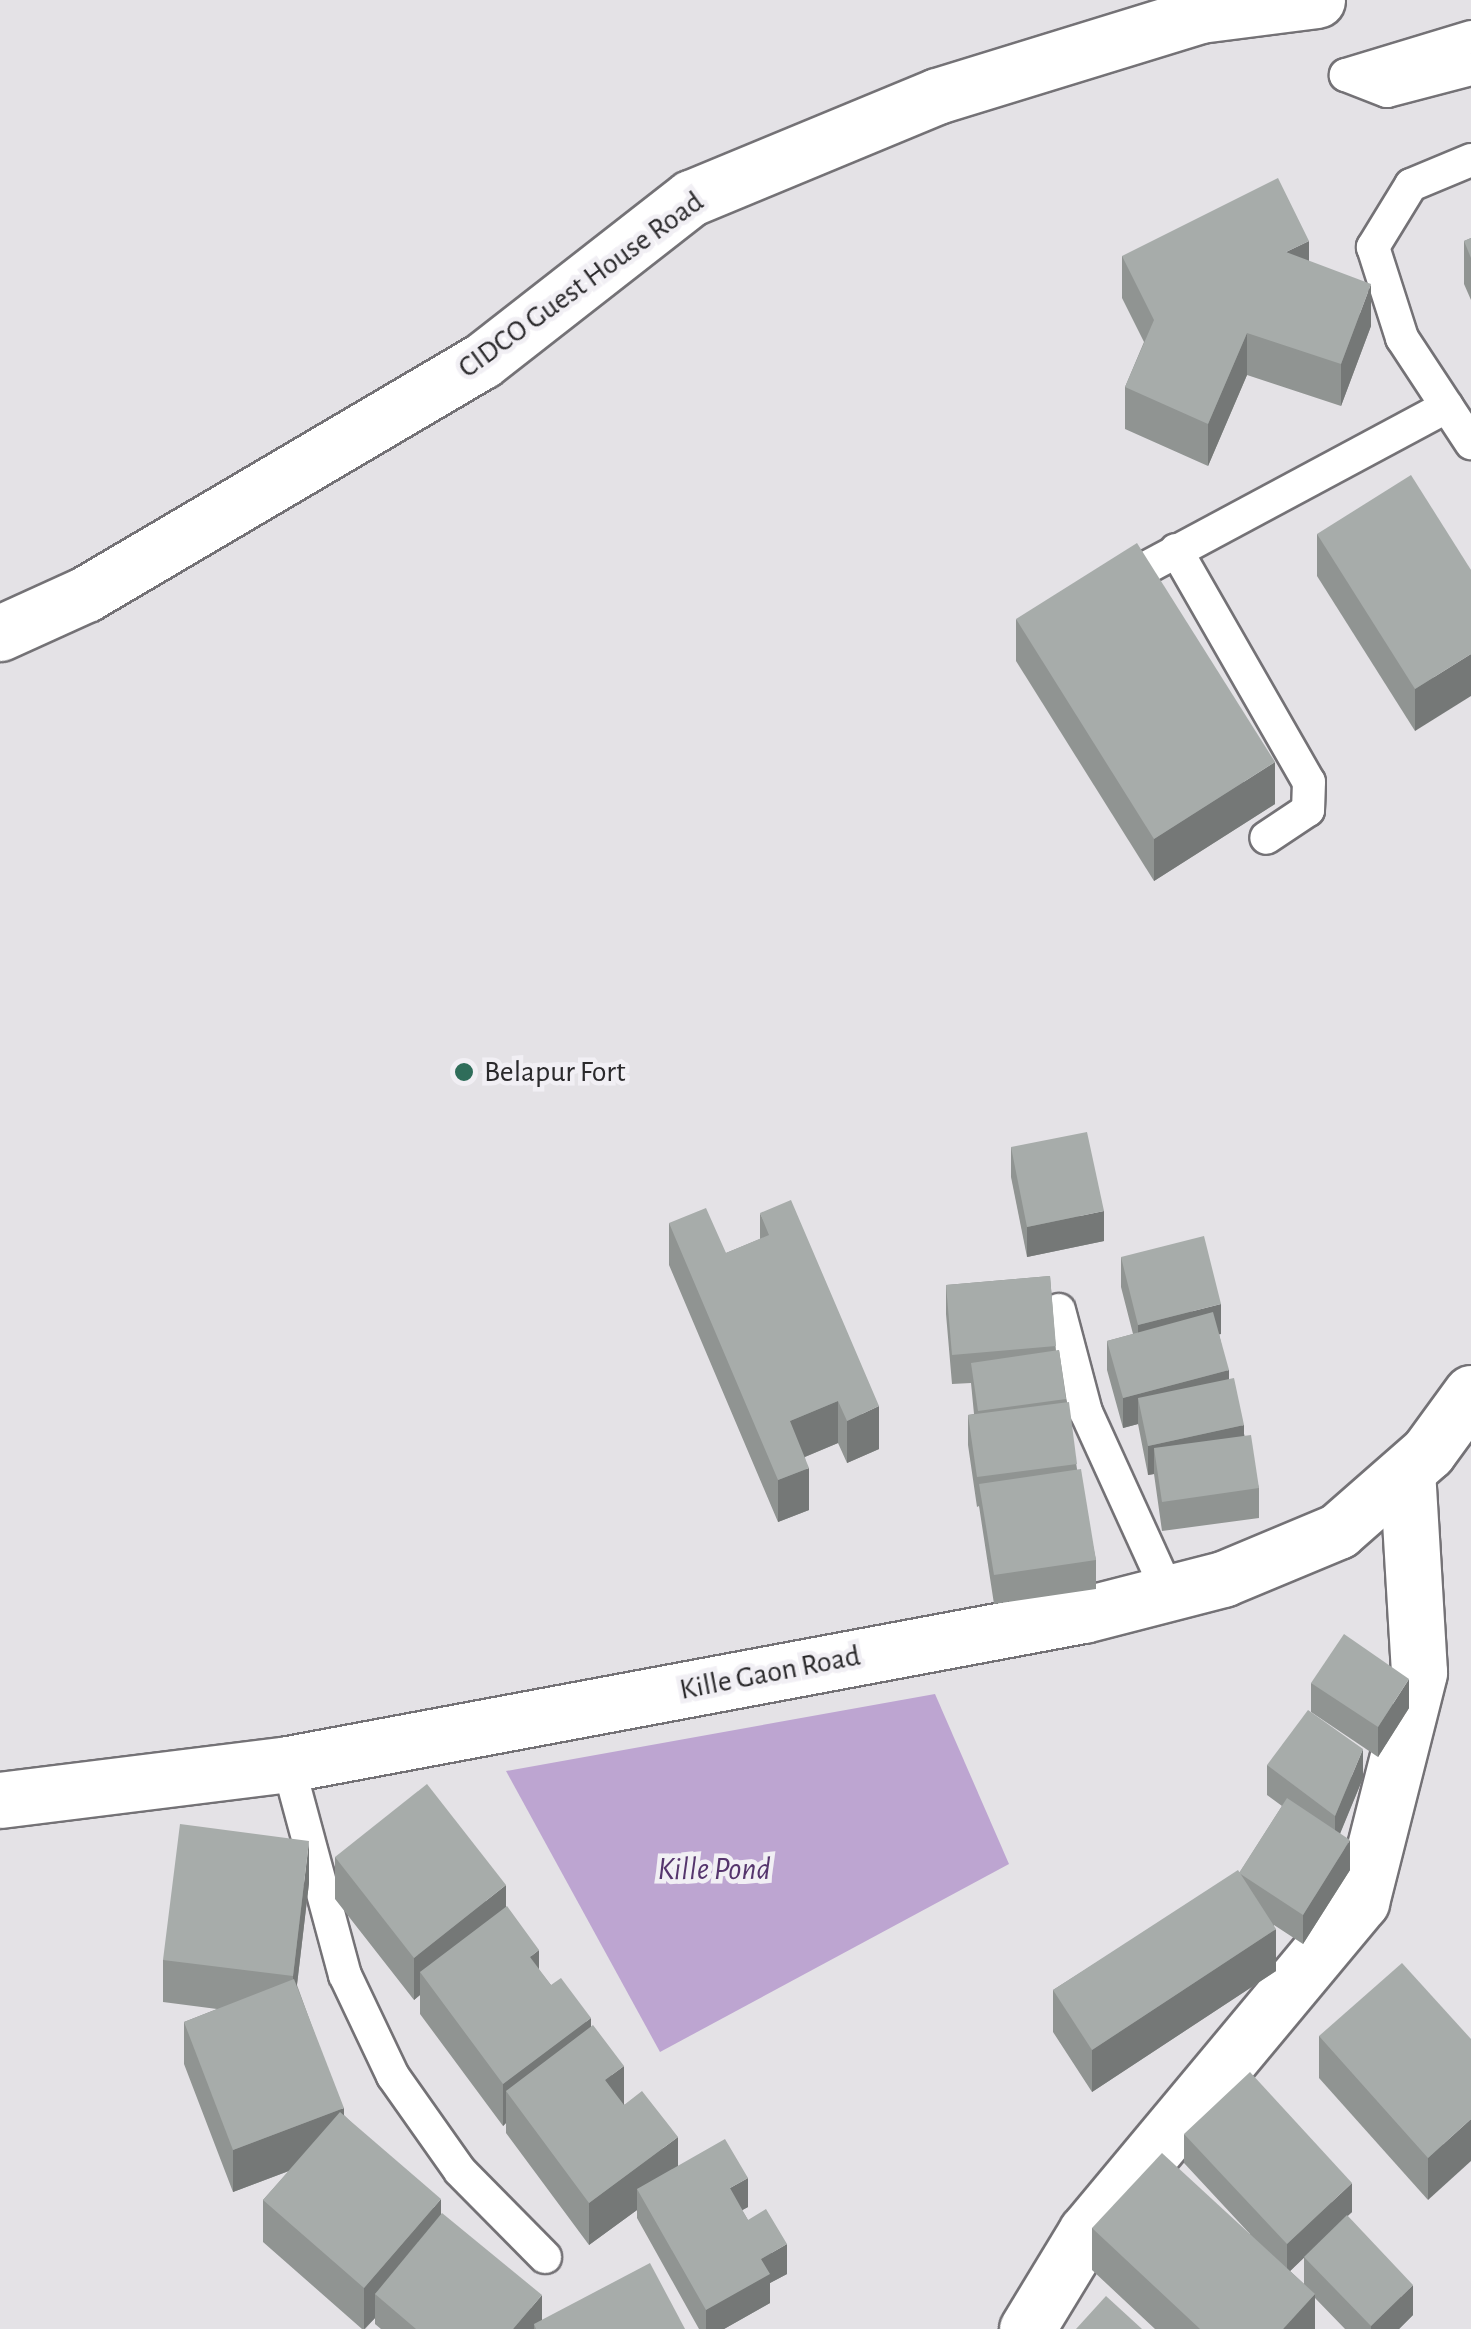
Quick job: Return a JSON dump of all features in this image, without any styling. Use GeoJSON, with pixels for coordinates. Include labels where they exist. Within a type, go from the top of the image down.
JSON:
{"type":"FeatureCollection","features":[{"type":"Feature","properties":{"kind":"street","name":"CIDCO Guest House Road"},"geometry":{"type":"LineString","coordinates":[[0,633],[119,575],[482,361],[691,198],[937,96],[1200,15],[1317,0]]}},
{"type":"Feature","properties":{"kind":"street","name":"Kille Gaon Road"},"geometry":{"type":"LineString","coordinates":[[0,1800],[288,1764],[1083,1615],[1223,1579],[1338,1531],[1406,1472],[1471,1394]]}},
{"type":"Feature","properties":{"kind":"street"},"geometry":{"type":"LineString","coordinates":[[1028,2329],[1086,2232],[1361,1902],[1419,1672],[1406,1472]]}},
{"type":"Feature","properties":{"kind":"lane"},"geometry":{"type":"LineString","coordinates":[[1471,38],[1346,75],[1387,92],[1471,68]]}},
{"type":"Feature","properties":{"kind":"lane"},"geometry":{"type":"LineString","coordinates":[[1471,160],[1411,185],[1373,247],[1402,338],[1471,443]]}},
{"type":"Feature","properties":{"kind":"lane"},"geometry":{"type":"LineString","coordinates":[[1085,601],[1447,406]]}},
{"type":"Feature","properties":{"kind":"lane"},"geometry":{"type":"LineString","coordinates":[[1176,550],[1309,782],[1308,810],[1266,838]]}},
{"type":"Feature","properties":{"kind":"lane"},"geometry":{"type":"LineString","coordinates":[[1059,1310],[1086,1412],[1168,1592]]}},
{"type":"Feature","properties":{"kind":"lane"},"geometry":{"type":"LineString","coordinates":[[288,1764],[345,1975],[393,2076],[460,2171],[546,2257]]}},
{"type":"Feature","properties":{"kind":"water","name":"Kille Pond"},"geometry":{"type":"Polygon","coordinates":[[[935,1694],[1009,1864],[660,2052],[506,1771],[935,1694]]]}},
{"type":"Feature","properties":{"kind":"building"},"geometry":{"type":"Polygon","coordinates":[[[1278,178],[1309,241],[1286,252],[1371,284],[1341,364],[1247,333],[1208,424],[1125,387],[1154,320],[1122,256],[1278,178]]]}},
{"type":"Feature","properties":{"kind":"building"},"geometry":{"type":"Polygon","coordinates":[[[1471,238],[1471,258],[1464,241],[1471,238]]]}},
{"type":"Feature","properties":{"kind":"building"},"geometry":{"type":"Polygon","coordinates":[[[1411,475],[1471,570],[1471,654],[1415,689],[1317,534],[1411,475]]]}},
{"type":"Feature","properties":{"kind":"building"},"geometry":{"type":"Polygon","coordinates":[[[1137,543],[1275,762],[1154,839],[1016,619],[1137,543]]]}},
{"type":"Feature","properties":{"kind":"building"},"geometry":{"type":"Polygon","coordinates":[[[1087,1132],[1104,1211],[1027,1227],[1011,1147],[1087,1132]]]}},
{"type":"Feature","properties":{"kind":"building"},"geometry":{"type":"Polygon","coordinates":[[[791,1200],[879,1406],[847,1421],[838,1401],[790,1421],[809,1468],[778,1480],[669,1223],[706,1208],[726,1253],[769,1235],[760,1213],[791,1200]]]}},
{"type":"Feature","properties":{"kind":"building"},"geometry":{"type":"Polygon","coordinates":[[[1204,1236],[1221,1304],[1138,1325],[1121,1257],[1204,1236]]]}},
{"type":"Feature","properties":{"kind":"building"},"geometry":{"type":"Polygon","coordinates":[[[1050,1276],[1056,1346],[952,1355],[946,1285],[1050,1276]]]}},
{"type":"Feature","properties":{"kind":"building"},"geometry":{"type":"Polygon","coordinates":[[[1213,1312],[1229,1370],[1123,1398],[1107,1341],[1213,1312]]]}},
{"type":"Feature","properties":{"kind":"building"},"geometry":{"type":"Polygon","coordinates":[[[1059,1350],[1066,1399],[978,1411],[971,1363],[1059,1350]]]}},
{"type":"Feature","properties":{"kind":"building"},"geometry":{"type":"Polygon","coordinates":[[[1234,1378],[1244,1425],[1148,1446],[1138,1398],[1234,1378]]]}},
{"type":"Feature","properties":{"kind":"building"},"geometry":{"type":"Polygon","coordinates":[[[1069,1402],[1077,1464],[977,1477],[968,1415],[1069,1402]]]}},
{"type":"Feature","properties":{"kind":"building"},"geometry":{"type":"Polygon","coordinates":[[[1251,1435],[1259,1488],[1162,1502],[1154,1448],[1251,1435]]]}},
{"type":"Feature","properties":{"kind":"building"},"geometry":{"type":"Polygon","coordinates":[[[1081,1469],[1096,1560],[994,1575],[979,1484],[1081,1469]]]}},
{"type":"Feature","properties":{"kind":"building"},"geometry":{"type":"Polygon","coordinates":[[[1344,1634],[1409,1679],[1378,1727],[1311,1683],[1344,1634]]]}},
{"type":"Feature","properties":{"kind":"building"},"geometry":{"type":"Polygon","coordinates":[[[1308,1710],[1363,1749],[1335,1816],[1267,1765],[1308,1710]]]}},
{"type":"Feature","properties":{"kind":"building"},"geometry":{"type":"Polygon","coordinates":[[[427,1784],[506,1885],[414,1958],[335,1857],[427,1784]]]}},
{"type":"Feature","properties":{"kind":"building"},"geometry":{"type":"Polygon","coordinates":[[[1287,1798],[1350,1840],[1303,1915],[1239,1873],[1287,1798]]]}},
{"type":"Feature","properties":{"kind":"building"},"geometry":{"type":"Polygon","coordinates":[[[180,1824],[309,1841],[293,1976],[163,1960],[180,1824]]]}},
{"type":"Feature","properties":{"kind":"building"},"geometry":{"type":"Polygon","coordinates":[[[1238,1870],[1276,1929],[1092,2050],[1053,1990],[1238,1870]]]}},
{"type":"Feature","properties":{"kind":"building"},"geometry":{"type":"Polygon","coordinates":[[[507,1906],[539,1950],[530,1957],[551,1985],[561,1978],[591,2018],[503,2084],[420,1972],[507,1906]]]}},
{"type":"Feature","properties":{"kind":"building"},"geometry":{"type":"Polygon","coordinates":[[[1402,1963],[1471,2039],[1471,2119],[1428,2158],[1319,2036],[1402,1963]]]}},
{"type":"Feature","properties":{"kind":"building"},"geometry":{"type":"Polygon","coordinates":[[[294,1979],[344,2108],[233,2150],[184,2022],[294,1979]]]}},
{"type":"Feature","properties":{"kind":"building"},"geometry":{"type":"Polygon","coordinates":[[[593,2025],[624,2066],[605,2080],[624,2105],[642,2091],[678,2137],[589,2203],[506,2091],[593,2025]]]}},
{"type":"Feature","properties":{"kind":"building"},"geometry":{"type":"Polygon","coordinates":[[[1250,2072],[1352,2183],[1287,2244],[1184,2134],[1250,2072]]]}},
{"type":"Feature","properties":{"kind":"building"},"geometry":{"type":"Polygon","coordinates":[[[340,2112],[441,2199],[364,2288],[263,2200],[340,2112]]]}},
{"type":"Feature","properties":{"kind":"building"},"geometry":{"type":"Polygon","coordinates":[[[725,2139],[748,2178],[730,2188],[748,2220],[766,2209],[787,2244],[761,2259],[770,2274],[706,2310],[637,2189],[725,2139]]]}},
{"type":"Feature","properties":{"kind":"building"},"geometry":{"type":"Polygon","coordinates":[[[1162,2153],[1315,2294],[1283,2329],[1200,2329],[1092,2228],[1162,2153]]]}},
{"type":"Feature","properties":{"kind":"building"},"geometry":{"type":"Polygon","coordinates":[[[442,2213],[542,2295],[513,2329],[416,2329],[375,2294],[442,2213]]]}},
{"type":"Feature","properties":{"kind":"building"},"geometry":{"type":"Polygon","coordinates":[[[1347,2215],[1413,2285],[1371,2326],[1304,2257],[1347,2215]]]}},
{"type":"Feature","properties":{"kind":"building"},"geometry":{"type":"Polygon","coordinates":[[[650,2263],[685,2329],[536,2329],[534,2324],[650,2263]]]}},
{"type":"Feature","properties":{"kind":"building"},"geometry":{"type":"Polygon","coordinates":[[[1106,2296],[1142,2329],[1076,2329],[1106,2296]]]}},
{"type":"Feature","properties":{"kind":"place","name":"Belapur Fort"},"geometry":{"type":"Point","coordinates":[464,1072]}}]}
